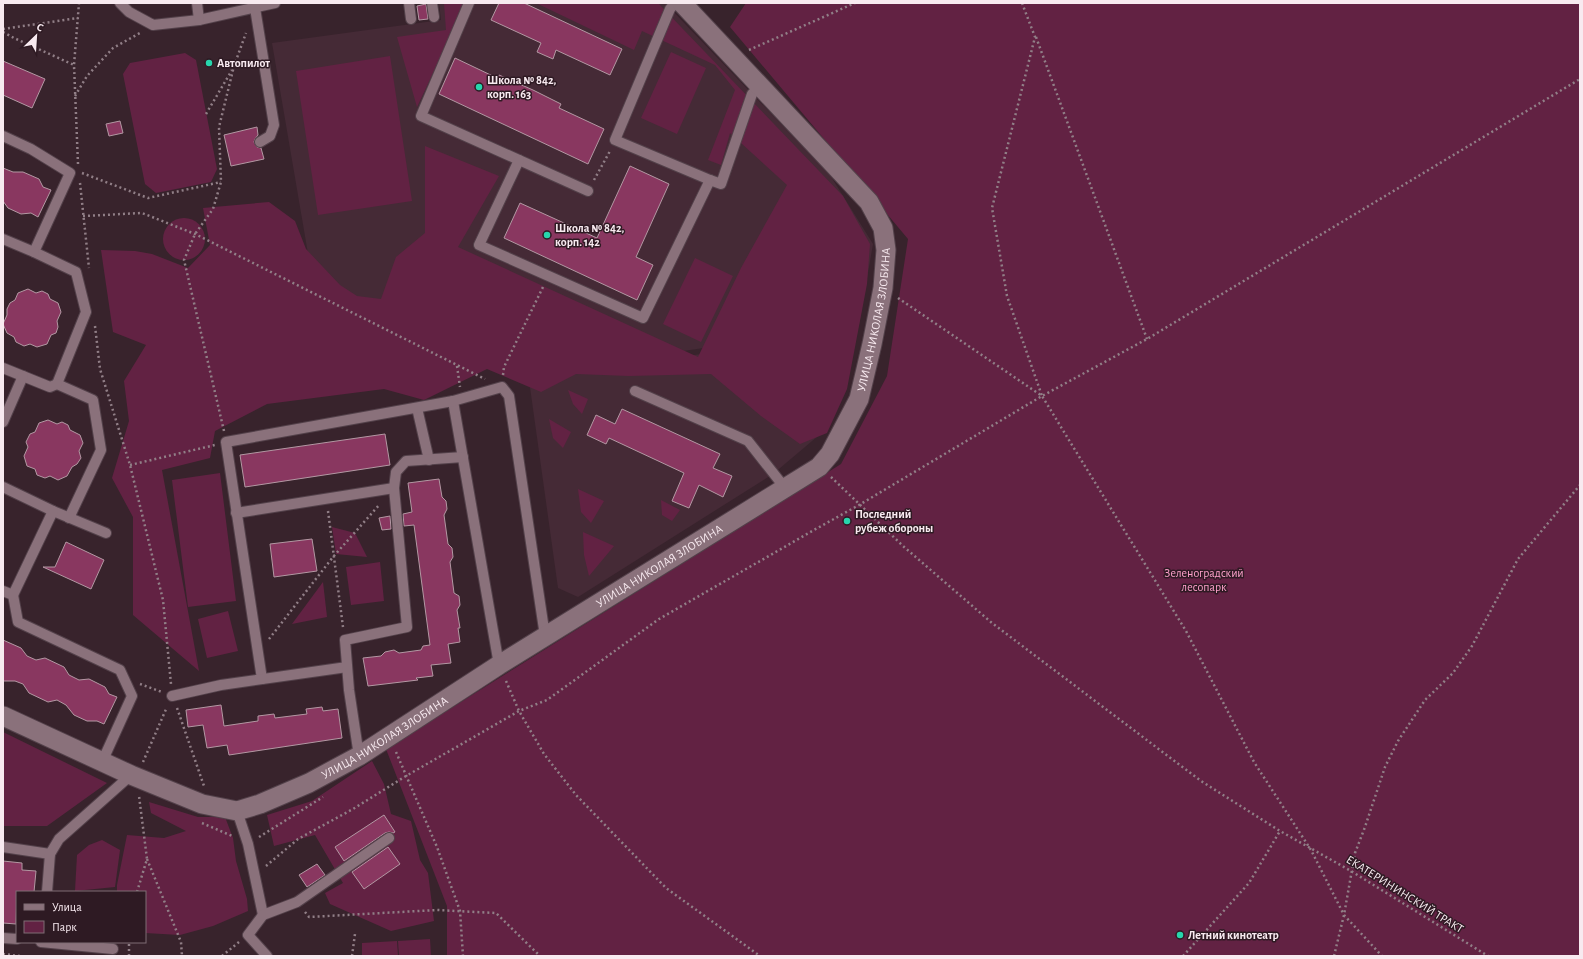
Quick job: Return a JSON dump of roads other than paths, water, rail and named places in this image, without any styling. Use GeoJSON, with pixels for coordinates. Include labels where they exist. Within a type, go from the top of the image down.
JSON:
{"type":"FeatureCollection","features":[{"type":"Feature","properties":{"kind":"street","name":"УЛИЦА НИКОЛАЯ ЗЛОБИНА"},"geometry":{"type":"LineString","coordinates":[[3,716],[102,762],[136,783],[202,804],[237,811],[260,804],[309,783],[359,756],[499,664],[819,467],[826,458],[859,399],[883,288],[886,250],[883,228],[869,202],[682,3]]}},
{"type":"Feature","properties":{"kind":"lane"},"geometry":{"type":"LineString","coordinates":[[120,3],[129,12],[153,25],[199,20],[274,3]]}},
{"type":"Feature","properties":{"kind":"lane"},"geometry":{"type":"LineString","coordinates":[[197,3],[199,20]]}},
{"type":"Feature","properties":{"kind":"lane"},"geometry":{"type":"LineString","coordinates":[[409,3],[411,19]]}},
{"type":"Feature","properties":{"kind":"lane"},"geometry":{"type":"LineString","coordinates":[[432,3],[434,17]]}},
{"type":"Feature","properties":{"kind":"lane"},"geometry":{"type":"LineString","coordinates":[[469,3],[421,116],[588,191]]}},
{"type":"Feature","properties":{"kind":"lane"},"geometry":{"type":"LineString","coordinates":[[675,3],[670,9],[615,140],[721,184],[752,94],[760,86]]}},
{"type":"Feature","properties":{"kind":"lane"},"geometry":{"type":"LineString","coordinates":[[255,8],[274,125],[270,136],[260,142]]}},
{"type":"Feature","properties":{"kind":"lane"},"geometry":{"type":"LineString","coordinates":[[3,136],[31,149],[70,173],[34,252]]}},
{"type":"Feature","properties":{"kind":"lane"},"geometry":{"type":"LineString","coordinates":[[519,160],[479,245],[643,318],[710,180]]}},
{"type":"Feature","properties":{"kind":"lane"},"geometry":{"type":"LineString","coordinates":[[3,368],[50,387],[57,384],[86,312],[76,272],[34,252],[4,243]]}},
{"type":"Feature","properties":{"kind":"lane"},"geometry":{"type":"LineString","coordinates":[[3,422],[23,376]]}},
{"type":"Feature","properties":{"kind":"lane"},"geometry":{"type":"LineString","coordinates":[[57,384],[93,400],[101,450],[69,518]]}},
{"type":"Feature","properties":{"kind":"lane"},"geometry":{"type":"LineString","coordinates":[[262,679],[226,442],[417,408],[457,400],[502,387],[510,396],[545,636]]}},
{"type":"Feature","properties":{"kind":"lane"},"geometry":{"type":"LineString","coordinates":[[635,391],[748,441],[784,488]]}},
{"type":"Feature","properties":{"kind":"lane"},"geometry":{"type":"LineString","coordinates":[[457,400],[463,457],[499,664]]}},
{"type":"Feature","properties":{"kind":"lane"},"geometry":{"type":"LineString","coordinates":[[417,408],[429,460]]}},
{"type":"Feature","properties":{"kind":"lane"},"geometry":{"type":"LineString","coordinates":[[359,756],[349,690],[345,640],[407,627],[394,488],[396,472],[406,461],[463,457]]}},
{"type":"Feature","properties":{"kind":"lane"},"geometry":{"type":"LineString","coordinates":[[3,487],[53,511],[106,533]]}},
{"type":"Feature","properties":{"kind":"lane"},"geometry":{"type":"LineString","coordinates":[[236,513],[394,488]]}},
{"type":"Feature","properties":{"kind":"lane"},"geometry":{"type":"LineString","coordinates":[[53,511],[13,595],[18,622],[120,670],[132,696],[102,762]]}},
{"type":"Feature","properties":{"kind":"lane"},"geometry":{"type":"LineString","coordinates":[[3,591],[13,595]]}},
{"type":"Feature","properties":{"kind":"lane"},"geometry":{"type":"LineString","coordinates":[[172,696],[221,685],[348,667]]}},
{"type":"Feature","properties":{"kind":"lane"},"geometry":{"type":"LineString","coordinates":[[48,891],[50,854],[59,839],[66,832],[136,783]]}},
{"type":"Feature","properties":{"kind":"lane"},"geometry":{"type":"LineString","coordinates":[[237,811],[248,844],[262,915]]}},
{"type":"Feature","properties":{"kind":"lane"},"geometry":{"type":"LineString","coordinates":[[267,956],[248,934],[262,915],[297,902],[389,838]]}},
{"type":"Feature","properties":{"kind":"lane"},"geometry":{"type":"LineString","coordinates":[[3,848],[50,854]]}},
{"type":"Feature","properties":{"kind":"lane"},"geometry":{"type":"LineString","coordinates":[[3,938],[16,939]]}},
{"type":"Feature","properties":{"kind":"lane"},"geometry":{"type":"LineString","coordinates":[[53,943],[113,949]]}},
{"type":"Feature","properties":{"kind":"place","name":"Автопилот"},"geometry":{"type":"Point","coordinates":[209,63]}},
{"type":"Feature","properties":{"kind":"place","name":"Школа № 842, корп. 163"},"geometry":{"type":"Point","coordinates":[479,87]}},
{"type":"Feature","properties":{"kind":"place","name":"Школа № 842, корп. 142"},"geometry":{"type":"Point","coordinates":[547,235]}},
{"type":"Feature","properties":{"kind":"place","name":"Последний рубеж обороны"},"geometry":{"type":"Point","coordinates":[847,521]}},
{"type":"Feature","properties":{"kind":"place","name":"Летний кинотеатр"},"geometry":{"type":"Point","coordinates":[1180,935]}},
{"type":"Feature","properties":{"kind":"park label","name":"Зеленоградский лесопарк"},"geometry":{"type":"Point","coordinates":[1204,580]}}]}
